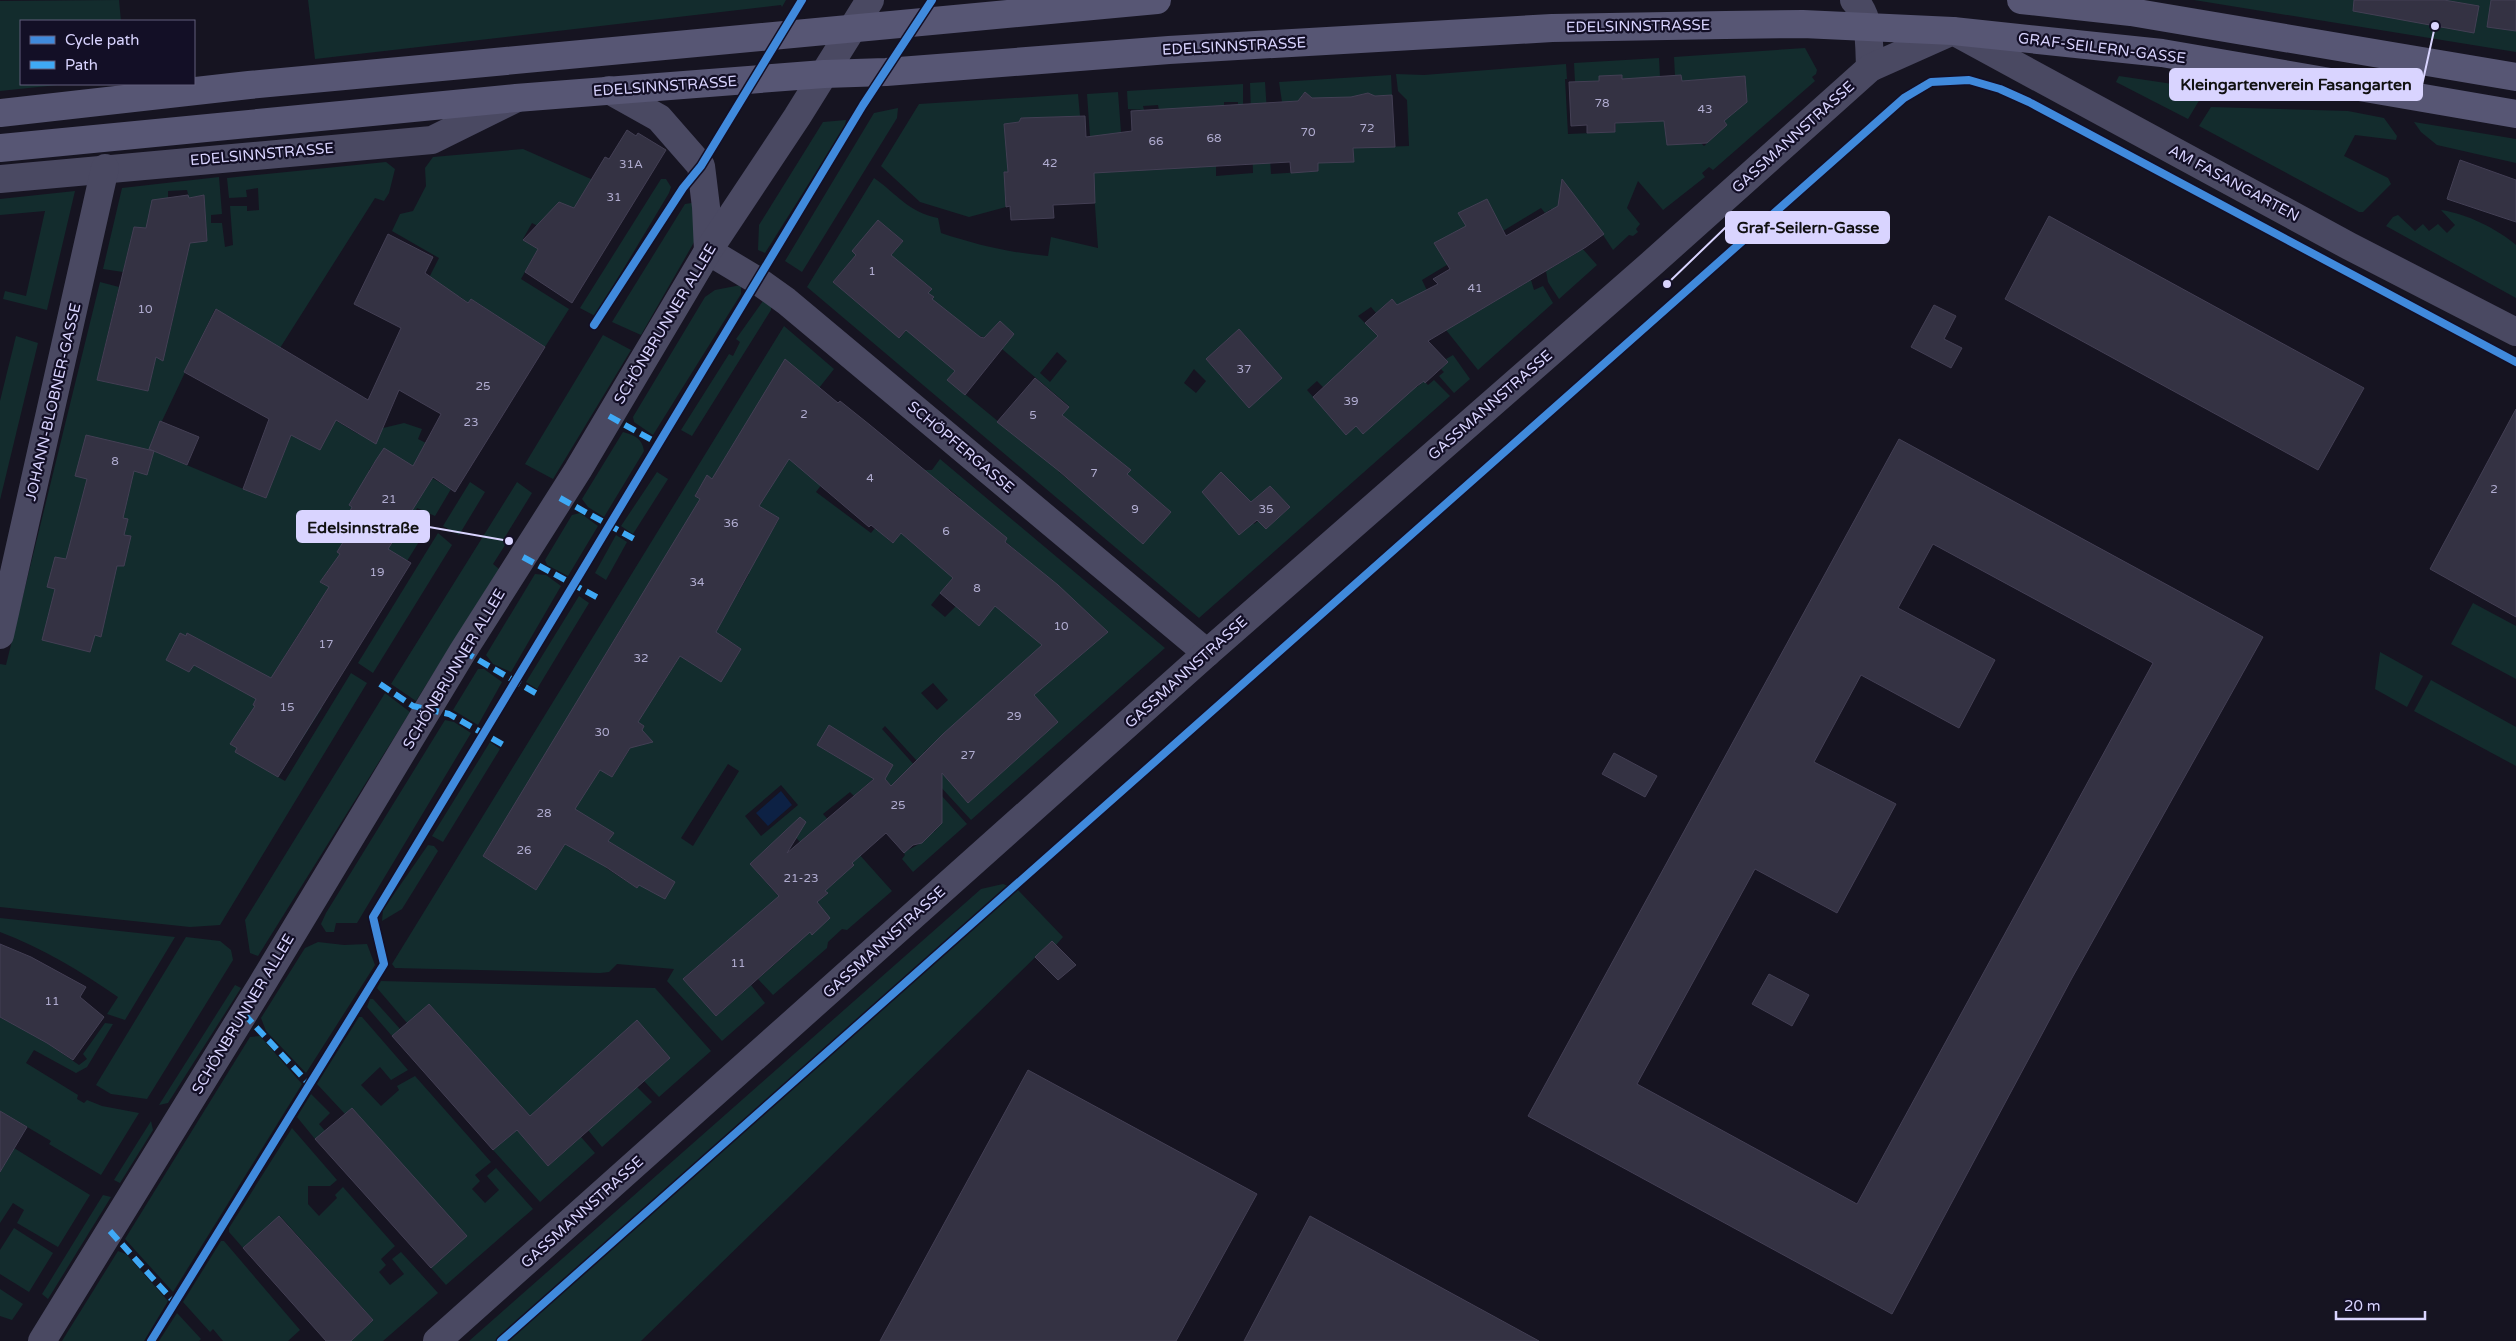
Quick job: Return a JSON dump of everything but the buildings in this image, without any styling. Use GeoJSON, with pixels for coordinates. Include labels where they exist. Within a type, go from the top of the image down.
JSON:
{"type":"FeatureCollection","features":[{"type":"Feature","properties":{"kind":"main road"},"geometry":{"type":"LineString","coordinates":[[0,113],[259,84],[1156,0]]}},
{"type":"Feature","properties":{"kind":"main road"},"geometry":{"type":"LineString","coordinates":[[2021,0],[2131,12],[2516,76]]}},
{"type":"Feature","properties":{"kind":"main road","name":"EDELSINNSTRASSE"},"geometry":{"type":"LineString","coordinates":[[0,148],[609,90],[824,74],[886,72],[1169,50],[1552,28],[1793,24],[1953,31]]}},
{"type":"Feature","properties":{"kind":"main road","name":"GRAF-SEILERN-GASSE"},"geometry":{"type":"LineString","coordinates":[[1953,31],[2162,53],[2516,114]]}},
{"type":"Feature","properties":{"kind":"street","name":"SCHÖNBRUNNER ALLEE"},"geometry":{"type":"LineString","coordinates":[[42,1341],[262,984],[463,651],[578,470],[708,251],[870,0]]}},
{"type":"Feature","properties":{"kind":"street"},"geometry":{"type":"LineString","coordinates":[[1854,0],[1862,8],[1867,27],[1870,68]]}},
{"type":"Feature","properties":{"kind":"street","name":"GASSMANNSTRASSE"},"geometry":{"type":"LineString","coordinates":[[437,1341],[1207,653],[1658,258],[1870,68],[1953,31]]}},
{"type":"Feature","properties":{"kind":"street","name":"AM FASANGARTEN"},"geometry":{"type":"LineString","coordinates":[[1953,31],[2349,246],[2516,332]]}},
{"type":"Feature","properties":{"kind":"street"},"geometry":{"type":"LineString","coordinates":[[609,90],[659,118],[701,166],[706,207],[708,251]]}},
{"type":"Feature","properties":{"kind":"street","name":"EDELSINNSTRASSE"},"geometry":{"type":"LineString","coordinates":[[0,179],[105,168],[432,140],[516,98]]}},
{"type":"Feature","properties":{"kind":"street","name":"JOHANN-BLOBNER-GASSE"},"geometry":{"type":"LineString","coordinates":[[0,635],[105,168]]}},
{"type":"Feature","properties":{"kind":"street","name":"SCHÖPFERGASSE"},"geometry":{"type":"LineString","coordinates":[[708,251],[758,281],[786,301],[1207,653]]}},
{"type":"Feature","properties":{"kind":"green space"},"geometry":{"type":"Polygon","coordinates":[[[119,0],[121,20],[20,20],[20,85],[57,85],[0,91],[0,1],[119,0]]]}},
{"type":"Feature","properties":{"kind":"green space"},"geometry":{"type":"Polygon","coordinates":[[[308,0],[786,0],[782,7],[781,5],[315,59],[308,0]]]}},
{"type":"Feature","properties":{"kind":"green space"},"geometry":{"type":"Polygon","coordinates":[[[2194,0],[2516,0],[2516,52],[2194,0]]]}},
{"type":"Feature","properties":{"kind":"green space"},"geometry":{"type":"Polygon","coordinates":[[[1805,48],[1817,70],[1816,74],[1812,77],[1815,81],[1713,170],[1709,167],[1702,173],[1705,177],[1663,210],[1638,181],[1627,208],[1640,224],[1636,229],[1638,232],[1633,236],[1629,235],[1613,250],[1603,235],[1555,214],[1551,209],[1545,213],[1541,208],[1422,280],[1435,307],[1418,328],[1392,299],[1376,313],[1371,307],[1358,316],[1365,323],[1369,319],[1413,369],[1406,376],[1417,387],[1424,381],[1428,385],[1434,380],[1450,396],[1199,618],[807,287],[874,178],[911,207],[938,218],[941,233],[981,245],[1034,255],[1048,256],[1051,237],[1098,248],[1087,94],[1118,92],[1121,132],[1127,132],[1216,166],[1216,176],[1253,173],[1250,83],[1265,82],[1271,174],[1318,171],[1317,158],[1354,162],[1353,148],[1409,146],[1407,100],[1398,91],[1396,74],[1424,75],[1566,64],[1568,134],[1615,132],[1622,76],[1599,81],[1575,82],[1574,63],[1659,58],[1660,77],[1667,115],[1664,123],[1667,145],[1701,143],[1704,146],[1727,125],[1724,121],[1747,102],[1745,77],[1682,81],[1681,75],[1675,76],[1674,57],[1805,48]],[[878,220],[856,255],[833,282],[900,338],[933,297],[928,293],[932,289],[924,282],[920,287],[888,259],[903,241],[878,220]],[[1239,329],[1206,359],[1249,407],[1282,378],[1239,329]],[[995,332],[987,340],[981,336],[948,380],[1033,450],[1069,406],[1002,349],[1007,343],[995,332]],[[1057,352],[1040,373],[1050,382],[1067,361],[1057,352]],[[1194,369],[1184,383],[1196,393],[1206,381],[1194,369]],[[1317,381],[1307,390],[1346,434],[1356,426],[1363,434],[1392,408],[1330,394],[1317,381]],[[1094,441],[1077,448],[1059,472],[1100,506],[1170,512],[1127,474],[1131,470],[1094,441]],[[1270,486],[1242,510],[1254,524],[1258,521],[1266,529],[1290,507],[1270,486]]]}},
{"type":"Feature","properties":{"kind":"green space"},"geometry":{"type":"Polygon","coordinates":[[[1391,75],[1392,95],[1375,96],[1367,93],[1349,98],[1313,99],[1303,94],[1298,101],[1282,102],[1279,82],[1391,75]]]}},
{"type":"Feature","properties":{"kind":"green space"},"geometry":{"type":"Polygon","coordinates":[[[2119,76],[2206,89],[2188,119],[2116,82],[2119,76]]]}},
{"type":"Feature","properties":{"kind":"green space"},"geometry":{"type":"Polygon","coordinates":[[[1243,84],[1243,105],[1238,105],[1238,102],[1224,102],[1224,106],[1159,110],[1158,105],[1143,106],[1144,110],[1128,109],[1127,91],[1243,84]]]}},
{"type":"Feature","properties":{"kind":"green space"},"geometry":{"type":"Polygon","coordinates":[[[1078,94],[1080,116],[1051,117],[1027,122],[1022,117],[1019,122],[1004,124],[1008,172],[1004,172],[1006,207],[969,217],[920,202],[881,166],[919,104],[1078,94]]]}},
{"type":"Feature","properties":{"kind":"green space"},"geometry":{"type":"Polygon","coordinates":[[[2211,107],[2348,111],[2384,118],[2397,136],[2396,140],[2355,135],[2344,156],[2388,178],[2391,184],[2363,212],[2359,212],[2199,126],[2211,107]]]}},
{"type":"Feature","properties":{"kind":"green space"},"geometry":{"type":"Polygon","coordinates":[[[898,108],[897,118],[802,272],[785,261],[874,113],[898,108]]]}},
{"type":"Feature","properties":{"kind":"green space"},"geometry":{"type":"Polygon","coordinates":[[[846,120],[845,126],[765,253],[758,250],[759,225],[823,122],[846,120]]]}},
{"type":"Feature","properties":{"kind":"green space"},"geometry":{"type":"Polygon","coordinates":[[[2414,122],[2516,139],[2516,163],[2437,145],[2421,132],[2414,122]]]}},
{"type":"Feature","properties":{"kind":"green space"},"geometry":{"type":"Polygon","coordinates":[[[523,149],[600,183],[589,202],[540,227],[532,223],[523,239],[538,249],[521,279],[569,309],[545,347],[471,299],[468,303],[459,296],[447,313],[401,333],[439,258],[392,231],[400,214],[413,211],[426,186],[425,168],[433,157],[523,149]]]}},
{"type":"Feature","properties":{"kind":"green space"},"geometry":{"type":"Polygon","coordinates":[[[386,162],[395,169],[389,193],[384,201],[375,198],[280,348],[215,309],[153,440],[170,458],[265,498],[305,402],[358,434],[404,423],[422,429],[418,439],[430,445],[415,467],[387,451],[378,465],[374,463],[369,470],[373,473],[349,505],[352,507],[345,521],[353,526],[337,552],[354,562],[330,568],[320,582],[340,593],[331,607],[320,601],[310,615],[316,619],[310,631],[303,627],[284,657],[283,685],[322,708],[278,777],[285,781],[351,673],[367,683],[220,925],[190,927],[0,907],[0,664],[6,665],[100,282],[119,287],[97,380],[148,391],[162,330],[170,331],[190,243],[207,240],[204,195],[189,198],[187,190],[168,191],[168,198],[146,228],[134,227],[123,272],[103,269],[122,188],[219,177],[222,214],[211,215],[211,223],[222,223],[225,247],[233,245],[230,206],[247,206],[247,211],[259,210],[258,188],[246,190],[247,197],[229,198],[227,178],[386,162]]]}},
{"type":"Feature","properties":{"kind":"green space"},"geometry":{"type":"Polygon","coordinates":[[[661,179],[666,179],[671,187],[669,193],[595,316],[580,308],[661,179]]]}},
{"type":"Feature","properties":{"kind":"green space"},"geometry":{"type":"Polygon","coordinates":[[[75,191],[47,310],[3,299],[5,291],[26,296],[45,211],[0,215],[0,199],[75,191]]]}},
{"type":"Feature","properties":{"kind":"green space"},"geometry":{"type":"Polygon","coordinates":[[[698,202],[697,237],[641,335],[612,322],[685,204],[698,202]]]}},
{"type":"Feature","properties":{"kind":"green space"},"geometry":{"type":"Polygon","coordinates":[[[2441,210],[2481,223],[2500,233],[2516,245],[2516,298],[2386,226],[2393,217],[2398,215],[2415,231],[2423,224],[2429,231],[2438,224],[2447,233],[2455,225],[2441,210]]]}},
{"type":"Feature","properties":{"kind":"green space"},"geometry":{"type":"Polygon","coordinates":[[[1581,247],[1597,265],[1559,299],[1548,282],[1546,271],[1577,253],[1577,250],[1581,247]]]}},
{"type":"Feature","properties":{"kind":"green space"},"geometry":{"type":"Polygon","coordinates":[[[1531,280],[1534,290],[1543,286],[1553,303],[1478,370],[1446,330],[1531,280]]]}},
{"type":"Feature","properties":{"kind":"green space"},"geometry":{"type":"Polygon","coordinates":[[[741,285],[741,294],[653,435],[634,422],[633,417],[705,297],[715,290],[741,285]]]}},
{"type":"Feature","properties":{"kind":"green space"},"geometry":{"type":"Polygon","coordinates":[[[765,298],[771,306],[771,310],[692,436],[681,430],[729,354],[733,356],[740,342],[736,339],[765,298]]]}},
{"type":"Feature","properties":{"kind":"green space"},"geometry":{"type":"Polygon","coordinates":[[[784,326],[834,369],[819,388],[803,438],[835,467],[816,492],[871,533],[922,470],[932,470],[940,459],[1165,648],[971,820],[885,726],[882,729],[967,824],[913,872],[902,859],[905,855],[904,853],[922,842],[929,831],[934,832],[942,823],[942,815],[904,773],[891,786],[880,773],[854,796],[850,792],[823,814],[892,891],[847,930],[842,929],[828,942],[827,948],[773,995],[758,979],[793,948],[761,912],[684,978],[716,1016],[751,985],[765,1003],[722,1041],[667,981],[674,969],[617,964],[609,972],[600,973],[395,968],[392,964],[784,326]],[[707,476],[695,495],[701,500],[737,595],[749,574],[740,569],[767,539],[779,519],[707,476]],[[944,489],[904,536],[938,565],[957,573],[931,605],[945,617],[959,603],[964,609],[962,612],[978,625],[1030,563],[958,500],[960,498],[949,489],[947,491],[944,489]],[[916,496],[883,535],[892,543],[926,504],[916,496]],[[1049,578],[1012,620],[1047,649],[1059,674],[1108,632],[1049,578]],[[624,623],[603,659],[657,693],[680,656],[624,623]],[[721,636],[720,682],[741,649],[721,636]],[[1013,671],[924,752],[968,803],[1058,722],[1013,671]],[[933,683],[921,693],[937,710],[948,700],[933,683]],[[585,691],[553,742],[612,777],[633,744],[646,735],[642,730],[644,726],[585,691]],[[829,726],[817,745],[844,761],[829,726]],[[728,764],[681,838],[693,846],[739,771],[728,764]],[[539,765],[483,856],[536,890],[565,844],[596,861],[613,833],[582,822],[539,765]],[[781,785],[745,816],[761,836],[798,805],[781,785]],[[819,826],[800,842],[788,829],[750,864],[812,934],[817,902],[827,894],[825,891],[854,865],[819,826]],[[619,848],[606,868],[637,888],[650,867],[619,848]]]}},
{"type":"Feature","properties":{"kind":"green space"},"geometry":{"type":"Polygon","coordinates":[[[603,335],[631,350],[553,479],[525,464],[603,335]]]}},
{"type":"Feature","properties":{"kind":"green space"},"geometry":{"type":"Polygon","coordinates":[[[16,336],[38,343],[0,500],[0,401],[16,336]]]}},
{"type":"Feature","properties":{"kind":"green space"},"geometry":{"type":"Polygon","coordinates":[[[1453,355],[1470,379],[1454,393],[1439,376],[1444,372],[1441,369],[1448,362],[1446,359],[1453,355]]]}},
{"type":"Feature","properties":{"kind":"green space"},"geometry":{"type":"Polygon","coordinates":[[[623,432],[637,438],[644,451],[604,517],[588,507],[582,499],[623,432]]]}},
{"type":"Feature","properties":{"kind":"green space"},"geometry":{"type":"Polygon","coordinates":[[[657,472],[668,479],[633,534],[621,526],[657,472]]]}},
{"type":"Feature","properties":{"kind":"green space"},"geometry":{"type":"Polygon","coordinates":[[[432,478],[451,489],[435,516],[417,508],[415,513],[430,524],[407,561],[388,549],[432,478]]]}},
{"type":"Feature","properties":{"kind":"green space"},"geometry":{"type":"Polygon","coordinates":[[[470,482],[485,492],[459,535],[443,526],[470,482]]]}},
{"type":"Feature","properties":{"kind":"green space"},"geometry":{"type":"Polygon","coordinates":[[[517,482],[532,493],[505,537],[509,539],[493,564],[499,569],[416,701],[391,684],[517,482]]]}},
{"type":"Feature","properties":{"kind":"green space"},"geometry":{"type":"Polygon","coordinates":[[[580,513],[598,526],[568,576],[547,565],[545,560],[572,515],[580,513]]]}},
{"type":"Feature","properties":{"kind":"green space"},"geometry":{"type":"Polygon","coordinates":[[[438,533],[452,545],[373,673],[358,663],[438,533]]]}},
{"type":"Feature","properties":{"kind":"green space"},"geometry":{"type":"Polygon","coordinates":[[[616,535],[627,542],[606,580],[595,573],[616,535]]]}},
{"type":"Feature","properties":{"kind":"green space"},"geometry":{"type":"Polygon","coordinates":[[[535,574],[546,575],[561,586],[511,672],[493,664],[486,655],[535,574]]]}},
{"type":"Feature","properties":{"kind":"green space"},"geometry":{"type":"Polygon","coordinates":[[[579,596],[589,603],[537,689],[526,682],[579,596]]]}},
{"type":"Feature","properties":{"kind":"green space"},"geometry":{"type":"Polygon","coordinates":[[[2473,603],[2516,626],[2516,679],[2451,644],[2473,603]]]}},
{"type":"Feature","properties":{"kind":"green space"},"geometry":{"type":"Polygon","coordinates":[[[2380,652],[2423,676],[2407,707],[2375,689],[2380,652]]]}},
{"type":"Feature","properties":{"kind":"green space"},"geometry":{"type":"Polygon","coordinates":[[[478,669],[484,669],[502,682],[478,725],[453,710],[478,669]]]}},
{"type":"Feature","properties":{"kind":"green space"},"geometry":{"type":"Polygon","coordinates":[[[2431,680],[2516,727],[2516,766],[2414,711],[2431,680]]]}},
{"type":"Feature","properties":{"kind":"green space"},"geometry":{"type":"Polygon","coordinates":[[[385,693],[410,712],[258,956],[250,953],[245,920],[385,693]]]}},
{"type":"Feature","properties":{"kind":"green space"},"geometry":{"type":"Polygon","coordinates":[[[445,720],[454,722],[471,733],[357,923],[336,923],[334,932],[326,932],[321,924],[326,913],[445,720]]]}},
{"type":"Feature","properties":{"kind":"green space"},"geometry":{"type":"Polygon","coordinates":[[[490,742],[500,749],[443,842],[432,836],[490,742]]]}},
{"type":"Feature","properties":{"kind":"green space"},"geometry":{"type":"Polygon","coordinates":[[[428,845],[434,846],[438,851],[402,909],[382,921],[383,910],[428,845]]]}},
{"type":"Feature","properties":{"kind":"green space"},"geometry":{"type":"Polygon","coordinates":[[[1003,884],[1018,890],[1063,937],[1056,945],[1052,941],[641,1341],[469,1341],[981,889],[1003,884]]]}},
{"type":"Feature","properties":{"kind":"green space"},"geometry":{"type":"Polygon","coordinates":[[[0,918],[175,937],[125,1020],[107,1014],[118,997],[61,961],[31,945],[0,932],[0,918]]]}},
{"type":"Feature","properties":{"kind":"green space"},"geometry":{"type":"Polygon","coordinates":[[[186,937],[220,941],[231,950],[233,960],[147,1099],[111,1094],[96,1085],[186,937]]]}},
{"type":"Feature","properties":{"kind":"green space"},"geometry":{"type":"Polygon","coordinates":[[[318,942],[344,945],[367,944],[375,965],[306,1073],[266,1031],[261,1018],[305,948],[318,942]]]}},
{"type":"Feature","properties":{"kind":"green space"},"geometry":{"type":"Polygon","coordinates":[[[381,981],[655,988],[711,1051],[659,1097],[644,1081],[670,1058],[637,1021],[530,1116],[429,1004],[407,1023],[377,988],[381,981]]]}},
{"type":"Feature","properties":{"kind":"green space"},"geometry":{"type":"Polygon","coordinates":[[[235,985],[241,988],[168,1103],[159,1105],[235,985]]]}},
{"type":"Feature","properties":{"kind":"green space"},"geometry":{"type":"Polygon","coordinates":[[[370,999],[373,999],[400,1029],[392,1036],[367,1007],[370,999]]]}},
{"type":"Feature","properties":{"kind":"green space"},"geometry":{"type":"Polygon","coordinates":[[[0,1017],[47,1043],[79,1065],[87,1059],[83,1054],[105,1023],[113,1024],[87,1067],[76,1073],[34,1050],[26,1063],[78,1095],[77,1099],[84,1103],[87,1100],[102,1106],[139,1113],[101,1175],[49,1144],[51,1141],[0,1111],[0,1017]]]}},
{"type":"Feature","properties":{"kind":"green space"},"geometry":{"type":"Polygon","coordinates":[[[359,1017],[362,1017],[408,1070],[391,1080],[380,1067],[361,1085],[381,1106],[399,1090],[397,1086],[415,1076],[491,1162],[475,1175],[480,1181],[472,1189],[485,1203],[499,1190],[487,1176],[496,1168],[533,1209],[446,1285],[431,1268],[466,1236],[352,1108],[345,1114],[317,1084],[359,1017]]]}},
{"type":"Feature","properties":{"kind":"green space"},"geometry":{"type":"Polygon","coordinates":[[[260,1036],[302,1084],[173,1292],[125,1239],[250,1037],[260,1036]]]}},
{"type":"Feature","properties":{"kind":"green space"},"geometry":{"type":"Polygon","coordinates":[[[637,1087],[652,1102],[602,1147],[588,1130],[637,1087]]]}},
{"type":"Feature","properties":{"kind":"green space"},"geometry":{"type":"Polygon","coordinates":[[[311,1094],[330,1113],[319,1124],[325,1131],[315,1139],[297,1117],[311,1094]]]}},
{"type":"Feature","properties":{"kind":"green space"},"geometry":{"type":"Polygon","coordinates":[[[151,1121],[153,1130],[120,1183],[114,1180],[151,1121]]]}},
{"type":"Feature","properties":{"kind":"green space"},"geometry":{"type":"Polygon","coordinates":[[[292,1128],[337,1180],[330,1186],[308,1186],[308,1204],[319,1216],[337,1198],[335,1195],[343,1187],[395,1246],[381,1259],[386,1265],[379,1272],[390,1285],[404,1274],[392,1259],[401,1252],[438,1293],[383,1341],[351,1341],[373,1320],[280,1216],[243,1248],[229,1232],[229,1228],[292,1128]]]}},
{"type":"Feature","properties":{"kind":"green space"},"geometry":{"type":"Polygon","coordinates":[[[517,1130],[548,1166],[581,1137],[595,1153],[540,1202],[493,1150],[517,1130]]]}},
{"type":"Feature","properties":{"kind":"green space"},"geometry":{"type":"Polygon","coordinates":[[[14,1148],[90,1195],[58,1247],[17,1223],[24,1210],[13,1203],[0,1223],[0,1172],[14,1148]]]}},
{"type":"Feature","properties":{"kind":"green space"},"geometry":{"type":"Polygon","coordinates":[[[103,1195],[111,1197],[48,1299],[42,1294],[103,1195]]]}},
{"type":"Feature","properties":{"kind":"green space"},"geometry":{"type":"Polygon","coordinates":[[[14,1228],[53,1253],[29,1292],[0,1274],[0,1250],[14,1228]]]}},
{"type":"Feature","properties":{"kind":"green space"},"geometry":{"type":"Polygon","coordinates":[[[221,1241],[224,1241],[300,1330],[288,1341],[223,1341],[213,1329],[210,1332],[183,1302],[221,1241]]]}},
{"type":"Feature","properties":{"kind":"green space"},"geometry":{"type":"Polygon","coordinates":[[[118,1251],[126,1254],[168,1301],[144,1341],[62,1341],[118,1251]]]}},
{"type":"Feature","properties":{"kind":"green space"},"geometry":{"type":"Polygon","coordinates":[[[0,1289],[23,1304],[12,1320],[0,1316],[0,1289]]]}},
{"type":"Feature","properties":{"kind":"green space"},"geometry":{"type":"Polygon","coordinates":[[[177,1313],[201,1339],[199,1341],[159,1341],[177,1313]]]}},
{"type":"Feature","properties":{"kind":"water"},"geometry":{"type":"Polygon","coordinates":[[[781,791],[792,805],[768,826],[756,813],[781,791]]]}},
{"type":"Feature","properties":{"kind":"marked path"},"geometry":{"type":"LineString","coordinates":[[609,416],[659,444]]}},
{"type":"Feature","properties":{"kind":"marked path"},"geometry":{"type":"LineString","coordinates":[[560,498],[636,540]]}},
{"type":"Feature","properties":{"kind":"marked path"},"geometry":{"type":"LineString","coordinates":[[523,557],[600,599]]}},
{"type":"Feature","properties":{"kind":"marked path"},"geometry":{"type":"LineString","coordinates":[[463,651],[539,695]]}},
{"type":"Feature","properties":{"kind":"marked path"},"geometry":{"type":"LineString","coordinates":[[380,684],[413,706],[449,714],[507,747]]}},
{"type":"Feature","properties":{"kind":"marked path"},"geometry":{"type":"LineString","coordinates":[[244,1014],[310,1085]]}},
{"type":"Feature","properties":{"kind":"marked path"},"geometry":{"type":"LineString","coordinates":[[110,1231],[175,1303]]}},
{"type":"Feature","properties":{"kind":"cycle path"},"geometry":{"type":"LineString","coordinates":[[594,325],[683,188],[701,166],[802,0]]}},
{"type":"Feature","properties":{"kind":"cycle path"},"geometry":{"type":"LineString","coordinates":[[151,1341],[384,964],[373,917],[863,105],[932,0]]}},
{"type":"Feature","properties":{"kind":"cycle path"},"geometry":{"type":"LineString","coordinates":[[501,1341],[1904,98],[1931,82],[1969,80],[2000,89],[2029,102],[2516,362]]}},
{"type":"Feature","properties":{"kind":"place","name":"Kleingartenverein Fasangarten"},"geometry":{"type":"Point","coordinates":[2435,26]}},
{"type":"Feature","properties":{"kind":"place","name":"Graf-Seilern-Gasse"},"geometry":{"type":"Point","coordinates":[1667,284]}},
{"type":"Feature","properties":{"kind":"place","name":"Edelsinnstraße"},"geometry":{"type":"Point","coordinates":[509,541]}}]}
